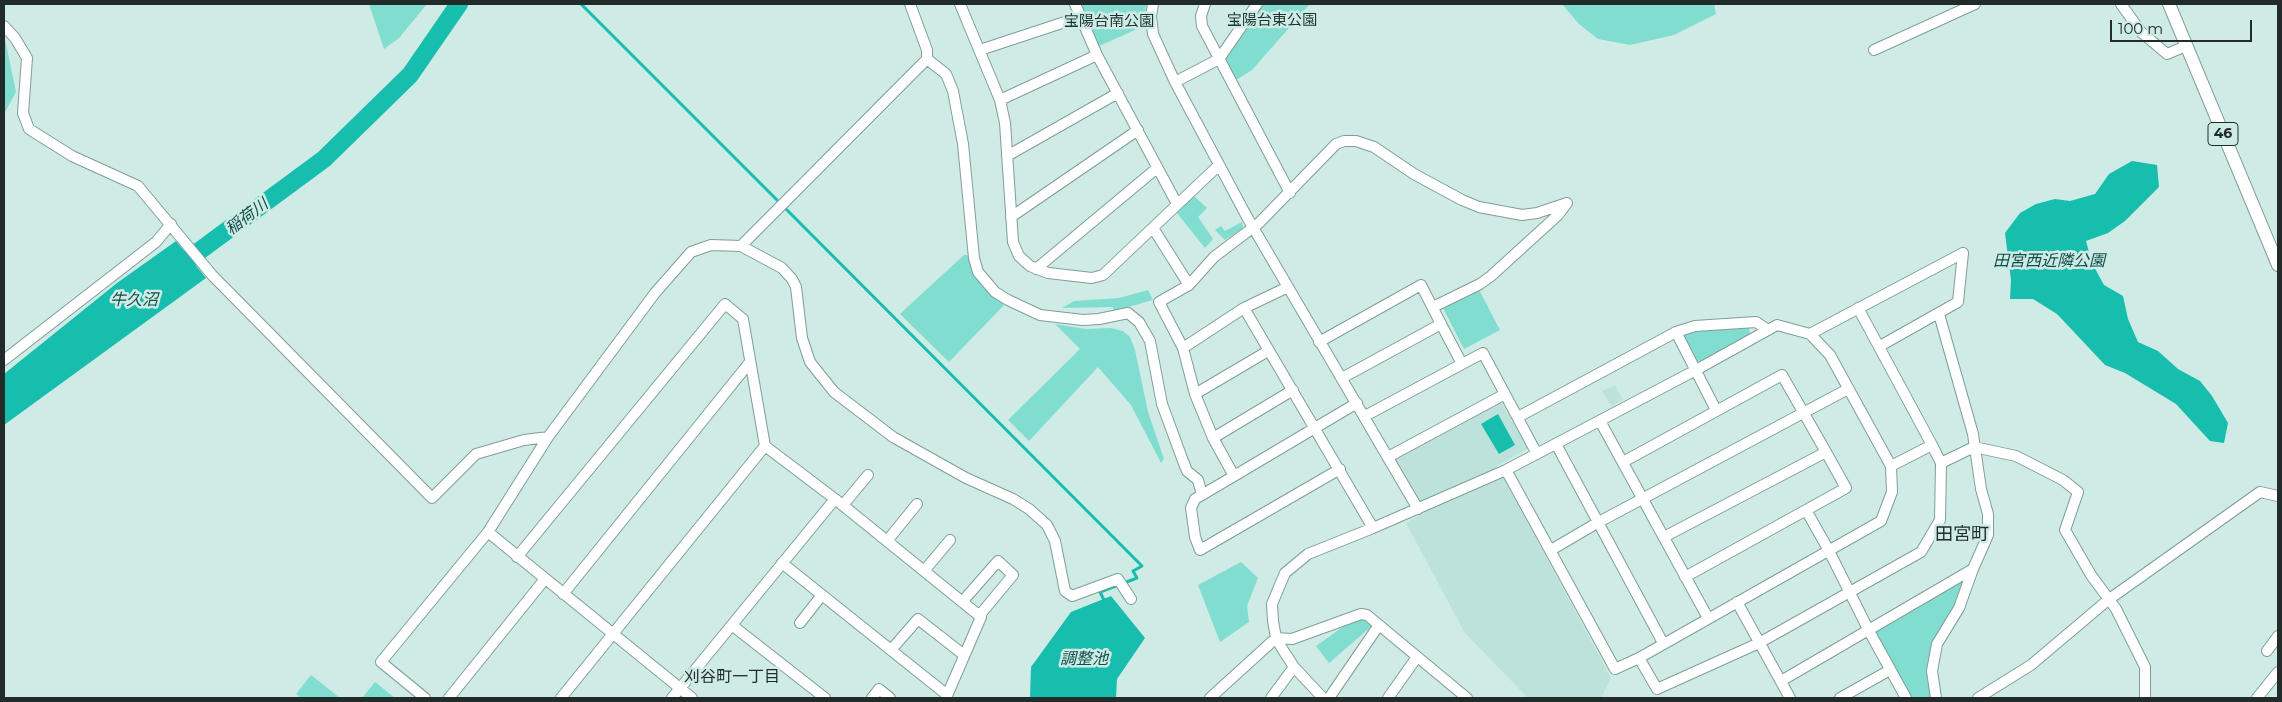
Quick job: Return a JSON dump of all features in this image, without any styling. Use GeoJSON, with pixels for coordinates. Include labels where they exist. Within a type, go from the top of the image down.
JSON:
{"type":"FeatureCollection","features":[{"type":"Feature","properties":{"kind":"main road","name":"46"},"geometry":{"type":"LineString","coordinates":[[2169,4],[2208,109],[2278,264]]}},
{"type":"Feature","properties":{"kind":"street"},"geometry":{"type":"LineString","coordinates":[[742,246],[927,59],[927,50],[910,4]]}},
{"type":"Feature","properties":{"kind":"street"},"geometry":{"type":"LineString","coordinates":[[960,4],[1000,100],[1015,247],[1024,260],[1036,269],[1048,273],[1098,278],[1108,271],[1219,165]]}},
{"type":"Feature","properties":{"kind":"street"},"geometry":{"type":"LineString","coordinates":[[1076,4],[1098,55],[1178,204]]}},
{"type":"Feature","properties":{"kind":"street"},"geometry":{"type":"LineString","coordinates":[[1153,4],[1151,16],[1153,34],[1175,82],[1254,228],[1418,509]]}},
{"type":"Feature","properties":{"kind":"street"},"geometry":{"type":"LineString","coordinates":[[1205,4],[1201,16],[1202,26],[1290,193]]}},
{"type":"Feature","properties":{"kind":"street"},"geometry":{"type":"LineString","coordinates":[[1175,82],[1219,59],[1257,4]]}},
{"type":"Feature","properties":{"kind":"street"},"geometry":{"type":"LineString","coordinates":[[1874,50],[1975,4]]}},
{"type":"Feature","properties":{"kind":"street"},"geometry":{"type":"LineString","coordinates":[[2120,4],[2142,32],[2167,54],[2186,46]]}},
{"type":"Feature","properties":{"kind":"street"},"geometry":{"type":"LineString","coordinates":[[980,50],[1080,17]]}},
{"type":"Feature","properties":{"kind":"street"},"geometry":{"type":"LineString","coordinates":[[4,26],[15,38],[27,58],[23,113],[29,129],[72,156],[138,186],[212,275],[432,498],[476,454],[524,440],[548,437]]}},
{"type":"Feature","properties":{"kind":"street"},"geometry":{"type":"LineString","coordinates":[[1000,100],[1098,55]]}},
{"type":"Feature","properties":{"kind":"street"},"geometry":{"type":"LineString","coordinates":[[927,59],[946,74],[953,90],[963,144],[974,258],[978,272],[995,292],[1040,315],[1099,320],[1128,313],[1139,322],[1150,341],[1162,404],[1183,461],[1187,470],[1198,480],[1202,495]]}},
{"type":"Feature","properties":{"kind":"street"},"geometry":{"type":"LineString","coordinates":[[1007,156],[1118,93]]}},
{"type":"Feature","properties":{"kind":"street"},"geometry":{"type":"LineString","coordinates":[[1011,217],[1138,130]]}},
{"type":"Feature","properties":{"kind":"street"},"geometry":{"type":"LineString","coordinates":[[1234,476],[1213,438],[1195,394],[1183,348],[1159,302],[1189,285],[1214,257],[1254,228],[1336,144],[1344,141],[1356,141],[1374,147],[1414,174],[1479,207],[1522,215],[1537,213],[1567,203],[1558,215],[1491,276],[1480,284],[1433,307]]}},
{"type":"Feature","properties":{"kind":"street"},"geometry":{"type":"LineString","coordinates":[[1036,269],[1157,168]]}},
{"type":"Feature","properties":{"kind":"street"},"geometry":{"type":"LineString","coordinates":[[4,360],[174,228]]}},
{"type":"Feature","properties":{"kind":"street"},"geometry":{"type":"LineString","coordinates":[[1153,228],[1189,285]]}},
{"type":"Feature","properties":{"kind":"street"},"geometry":{"type":"LineString","coordinates":[[425,698],[381,662],[488,532],[548,437],[655,293],[691,252],[711,245],[742,246],[782,268],[792,279],[796,287],[802,338],[810,362],[834,392],[893,437],[966,478],[1029,509],[1047,525],[1055,541],[1065,591],[1072,596],[1118,579],[1126,595],[1131,599]]}},
{"type":"Feature","properties":{"kind":"street"},"geometry":{"type":"LineString","coordinates":[[1810,334],[1963,253],[1958,302],[1880,346]]}},
{"type":"Feature","properties":{"kind":"street"},"geometry":{"type":"LineString","coordinates":[[1319,342],[1422,285],[1462,364]]}},
{"type":"Feature","properties":{"kind":"street"},"geometry":{"type":"LineString","coordinates":[[1183,348],[1244,308],[1288,287]]}},
{"type":"Feature","properties":{"kind":"street"},"geometry":{"type":"LineString","coordinates":[[517,557],[725,304],[744,319],[765,446],[839,502],[981,617],[946,696],[782,563]]}},
{"type":"Feature","properties":{"kind":"street"},"geometry":{"type":"LineString","coordinates":[[1244,308],[1373,528]]}},
{"type":"Feature","properties":{"kind":"street"},"geometry":{"type":"LineString","coordinates":[[1639,658],[1657,689],[1759,643],[1921,552],[1940,520],[1941,463],[1858,308]]}},
{"type":"Feature","properties":{"kind":"street"},"geometry":{"type":"LineString","coordinates":[[1936,698],[1932,671],[1937,644],[1960,608],[1973,569],[1988,536],[1988,514],[1973,434],[1939,314]]}},
{"type":"Feature","properties":{"kind":"street"},"geometry":{"type":"LineString","coordinates":[[1518,417],[1676,332],[1695,326],[1756,322],[1768,330]]}},
{"type":"Feature","properties":{"kind":"street"},"geometry":{"type":"LineString","coordinates":[[1342,378],[1441,324]]}},
{"type":"Feature","properties":{"kind":"street"},"geometry":{"type":"LineString","coordinates":[[1323,698],[1294,667],[1276,638],[1272,604],[1285,573],[1308,554],[1418,509],[1506,470],[1777,325],[1810,334],[1830,355],[1891,466],[1892,492],[1881,521],[1663,642],[1639,658],[1615,669],[1506,470]]}},
{"type":"Feature","properties":{"kind":"street"},"geometry":{"type":"LineString","coordinates":[[1676,332],[1716,410]]}},
{"type":"Feature","properties":{"kind":"street"},"geometry":{"type":"LineString","coordinates":[[1195,394],[1268,351]]}},
{"type":"Feature","properties":{"kind":"street"},"geometry":{"type":"LineString","coordinates":[[1365,416],[1483,353],[1537,454]]}},
{"type":"Feature","properties":{"kind":"street"},"geometry":{"type":"LineString","coordinates":[[563,594],[750,362]]}},
{"type":"Feature","properties":{"kind":"street"},"geometry":{"type":"LineString","coordinates":[[1623,462],[1782,375],[1846,488],[1685,577]]}},
{"type":"Feature","properties":{"kind":"street"},"geometry":{"type":"LineString","coordinates":[[1551,550],[1597,523],[1848,389]]}},
{"type":"Feature","properties":{"kind":"street"},"geometry":{"type":"LineString","coordinates":[[1213,438],[1293,390]]}},
{"type":"Feature","properties":{"kind":"street"},"geometry":{"type":"LineString","coordinates":[[1388,457],[1505,394]]}},
{"type":"Feature","properties":{"kind":"street"},"geometry":{"type":"LineString","coordinates":[[1340,469],[1200,550],[1195,537],[1192,508],[1195,499],[1357,403]]}},
{"type":"Feature","properties":{"kind":"street"},"geometry":{"type":"LineString","coordinates":[[1600,421],[1708,618]]}},
{"type":"Feature","properties":{"kind":"street"},"geometry":{"type":"LineString","coordinates":[[1556,444],[1663,642]]}},
{"type":"Feature","properties":{"kind":"street"},"geometry":{"type":"LineString","coordinates":[[561,698],[765,446]]}},
{"type":"Feature","properties":{"kind":"street"},"geometry":{"type":"LineString","coordinates":[[1891,466],[1932,446]]}},
{"type":"Feature","properties":{"kind":"street"},"geometry":{"type":"LineString","coordinates":[[1941,463],[1974,447],[2016,456],[2063,480],[2078,492],[2065,530],[2108,600],[2116,609],[2145,667],[2145,698]]}},
{"type":"Feature","properties":{"kind":"street"},"geometry":{"type":"LineString","coordinates":[[1664,537],[1826,452]]}},
{"type":"Feature","properties":{"kind":"street"},"geometry":{"type":"LineString","coordinates":[[672,698],[733,626],[782,563],[839,502],[868,475]]}},
{"type":"Feature","properties":{"kind":"street"},"geometry":{"type":"LineString","coordinates":[[1978,698],[2031,665],[2108,600],[2260,492],[2278,496]]}},
{"type":"Feature","properties":{"kind":"street"},"geometry":{"type":"LineString","coordinates":[[887,541],[917,504]]}},
{"type":"Feature","properties":{"kind":"street"},"geometry":{"type":"LineString","coordinates":[[1806,510],[1906,698]]}},
{"type":"Feature","properties":{"kind":"street"},"geometry":{"type":"LineString","coordinates":[[488,532],[692,698]]}},
{"type":"Feature","properties":{"kind":"street"},"geometry":{"type":"LineString","coordinates":[[924,571],[950,540]]}},
{"type":"Feature","properties":{"kind":"street"},"geometry":{"type":"LineString","coordinates":[[962,602],[998,561],[1013,575],[979,616]]}},
{"type":"Feature","properties":{"kind":"street"},"geometry":{"type":"LineString","coordinates":[[1781,681],[1973,569]]}},
{"type":"Feature","properties":{"kind":"street"},"geometry":{"type":"LineString","coordinates":[[449,698],[545,579]]}},
{"type":"Feature","properties":{"kind":"street"},"geometry":{"type":"LineString","coordinates":[[800,623],[822,595]]}},
{"type":"Feature","properties":{"kind":"street"},"geometry":{"type":"LineString","coordinates":[[1737,602],[1790,698]]}},
{"type":"Feature","properties":{"kind":"street"},"geometry":{"type":"LineString","coordinates":[[1210,698],[1276,638],[1292,639],[1361,614],[1368,615],[1467,698]]}},
{"type":"Feature","properties":{"kind":"street"},"geometry":{"type":"LineString","coordinates":[[891,650],[918,619],[964,655]]}},
{"type":"Feature","properties":{"kind":"street"},"geometry":{"type":"LineString","coordinates":[[1328,698],[1379,625]]}},
{"type":"Feature","properties":{"kind":"street"},"geometry":{"type":"LineString","coordinates":[[733,626],[825,698]]}},
{"type":"Feature","properties":{"kind":"street"},"geometry":{"type":"LineString","coordinates":[[2267,651],[2278,636]]}},
{"type":"Feature","properties":{"kind":"street"},"geometry":{"type":"LineString","coordinates":[[1388,698],[1417,657]]}},
{"type":"Feature","properties":{"kind":"street"},"geometry":{"type":"LineString","coordinates":[[1271,698],[1294,667]]}},
{"type":"Feature","properties":{"kind":"street"},"geometry":{"type":"LineString","coordinates":[[1840,698],[1890,670]]}},
{"type":"Feature","properties":{"kind":"street"},"geometry":{"type":"LineString","coordinates":[[2257,698],[2278,672]]}},
{"type":"Feature","properties":{"kind":"street"},"geometry":{"type":"LineString","coordinates":[[872,698],[879,689],[890,698]]}},
{"type":"Feature","properties":{"kind":"street"},"geometry":{"type":"LineString","coordinates":[[1449,698],[1455,689]]}},
{"type":"Feature","properties":{"kind":"shaded area"},"geometry":{"type":"Polygon","coordinates":[[[1615,385],[1623,400],[1611,406],[1602,391],[1615,385]]]}},
{"type":"Feature","properties":{"kind":"shaded area"},"geometry":{"type":"Polygon","coordinates":[[[1501,402],[1528,448],[1497,466],[1611,678],[1601,698],[1528,698],[1465,633],[1406,523],[1426,512],[1395,459],[1501,402]]]}},
{"type":"Feature","properties":{"kind":"green space"},"geometry":{"type":"Polygon","coordinates":[[[369,4],[427,4],[399,38],[384,49],[369,4]]]}},
{"type":"Feature","properties":{"kind":"green space","name":"宝陽台南公園"},"geometry":{"type":"Polygon","coordinates":[[[1081,4],[1146,4],[1144,26],[1099,46],[1081,4]]]}},
{"type":"Feature","properties":{"kind":"green space","name":"宝陽台東公園"},"geometry":{"type":"Polygon","coordinates":[[[1263,4],[1310,4],[1252,70],[1236,80],[1225,59],[1263,4]]]}},
{"type":"Feature","properties":{"kind":"green space"},"geometry":{"type":"Polygon","coordinates":[[[1562,4],[1714,4],[1716,14],[1674,35],[1630,45],[1598,39],[1579,24],[1562,4]]]}},
{"type":"Feature","properties":{"kind":"green space"},"geometry":{"type":"Polygon","coordinates":[[[4,34],[16,92],[4,114],[4,34]]]}},
{"type":"Feature","properties":{"kind":"green space"},"geometry":{"type":"Polygon","coordinates":[[[1194,196],[1207,208],[1198,217],[1213,239],[1205,248],[1177,213],[1194,196]]]}},
{"type":"Feature","properties":{"kind":"green space"},"geometry":{"type":"Polygon","coordinates":[[[1242,222],[1243,228],[1225,240],[1215,230],[1221,226],[1225,231],[1242,222]]]}},
{"type":"Feature","properties":{"kind":"green space"},"geometry":{"type":"Polygon","coordinates":[[[964,255],[968,255],[975,274],[984,288],[1006,303],[949,362],[900,314],[964,255]]]}},
{"type":"Feature","properties":{"kind":"green space"},"geometry":{"type":"Polygon","coordinates":[[[1477,286],[1500,330],[1464,349],[1441,304],[1477,286]]]}},
{"type":"Feature","properties":{"kind":"green space"},"geometry":{"type":"Polygon","coordinates":[[[1148,290],[1153,300],[1114,311],[1113,307],[1062,308],[1074,301],[1119,298],[1148,290]]]}},
{"type":"Feature","properties":{"kind":"green space"},"geometry":{"type":"Polygon","coordinates":[[[1055,324],[1086,329],[1111,328],[1123,331],[1130,337],[1135,350],[1148,412],[1164,459],[1161,463],[1131,405],[1098,367],[1029,441],[1008,420],[1080,349],[1055,324]]]}},
{"type":"Feature","properties":{"kind":"green space"},"geometry":{"type":"Polygon","coordinates":[[[1749,328],[1750,334],[1747,338],[1700,361],[1693,361],[1681,338],[1689,331],[1749,328]]]}},
{"type":"Feature","properties":{"kind":"green space"},"geometry":{"type":"Polygon","coordinates":[[[1241,562],[1258,578],[1247,606],[1249,622],[1220,642],[1198,585],[1241,562]]]}},
{"type":"Feature","properties":{"kind":"green space"},"geometry":{"type":"Polygon","coordinates":[[[1973,569],[1937,644],[1936,698],[1906,698],[1869,631],[1973,569]]]}},
{"type":"Feature","properties":{"kind":"green space"},"geometry":{"type":"Polygon","coordinates":[[[1364,618],[1373,625],[1329,663],[1316,646],[1344,626],[1364,618]]]}},
{"type":"Feature","properties":{"kind":"green space"},"geometry":{"type":"Polygon","coordinates":[[[311,675],[340,698],[301,698],[296,694],[311,675]]]}},
{"type":"Feature","properties":{"kind":"green space"},"geometry":{"type":"Polygon","coordinates":[[[375,682],[395,698],[362,698],[375,682]]]}},
{"type":"Feature","properties":{"kind":"water","name":"田宮西近隣公園"},"geometry":{"type":"Polygon","coordinates":[[[2132,161],[2157,165],[2159,187],[2125,221],[2108,233],[2086,241],[2092,263],[2104,285],[2123,296],[2128,319],[2138,342],[2158,351],[2178,369],[2200,381],[2212,396],[2228,423],[2224,443],[2210,441],[2176,404],[2125,373],[2105,365],[2057,314],[2033,299],[2010,299],[2011,280],[2005,233],[2020,213],[2036,204],[2055,199],[2070,201],[2095,194],[2109,174],[2132,161]]]}},
{"type":"Feature","properties":{"kind":"water","name":"牛久沼"},"geometry":{"type":"Polygon","coordinates":[[[176,241],[206,278],[4,425],[4,374],[117,283],[176,241]]]}},
{"type":"Feature","properties":{"kind":"water"},"geometry":{"type":"Polygon","coordinates":[[[1498,414],[1515,445],[1499,454],[1481,424],[1498,414]]]}},
{"type":"Feature","properties":{"kind":"water","name":"調整池"},"geometry":{"type":"Polygon","coordinates":[[[1111,596],[1145,638],[1117,679],[1116,698],[1030,698],[1031,667],[1071,612],[1111,596]]]}},
{"type":"Feature","properties":{"kind":"waterway","name":"稲荷川"},"geometry":{"type":"LineString","coordinates":[[179,266],[324,159],[410,75],[459,4]]}},
{"type":"Feature","properties":{"kind":"waterway"},"geometry":{"type":"LineString","coordinates":[[581,4],[777,200]]}},
{"type":"Feature","properties":{"kind":"waterway"},"geometry":{"type":"LineString","coordinates":[[786,209],[1142,566],[1133,571],[1137,578],[1100,592],[1105,602]]}},
{"type":"Feature","properties":{"kind":"district","name":"田宮町"},"geometry":{"type":"Point","coordinates":[1962,535]}},
{"type":"Feature","properties":{"kind":"district","name":"刈谷町一丁目"},"geometry":{"type":"Point","coordinates":[732,677]}}]}
